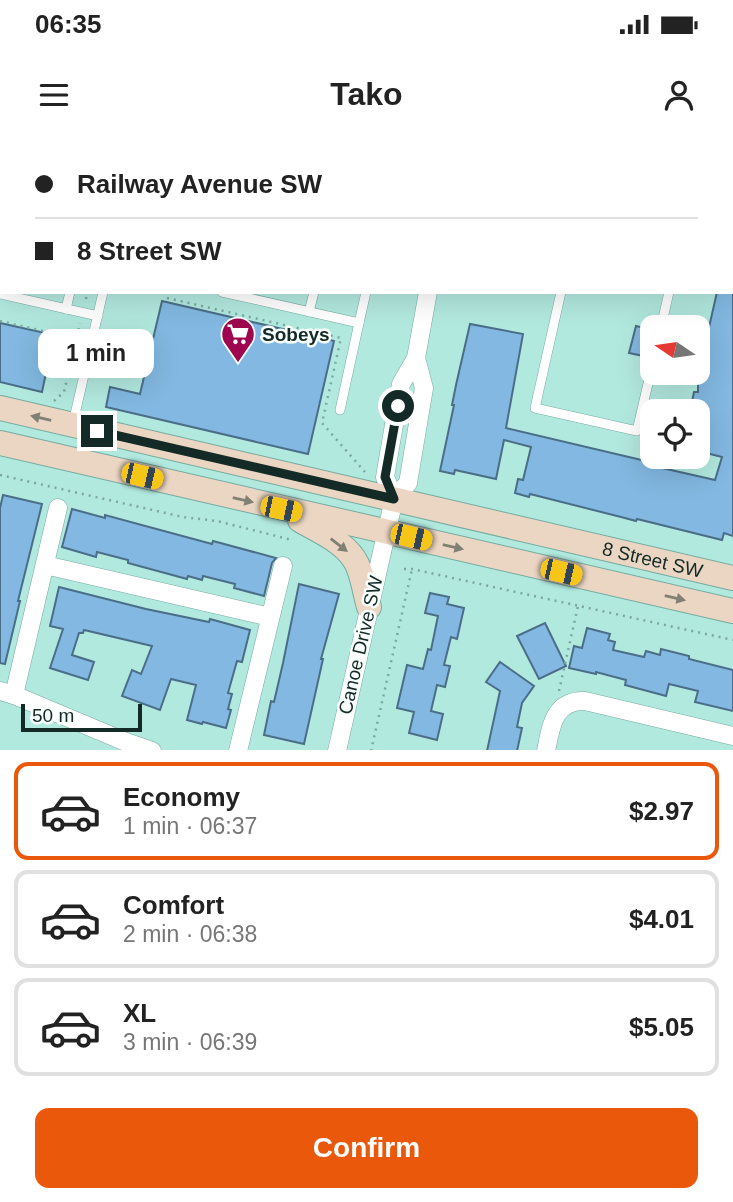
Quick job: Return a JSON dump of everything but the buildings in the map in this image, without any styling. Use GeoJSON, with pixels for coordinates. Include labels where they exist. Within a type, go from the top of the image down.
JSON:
{"type":"FeatureCollection","features":[{"type":"Feature","properties":{"kind":"main road","name":"8 Street SW"},"geometry":{"type":"LineString","coordinates":[[0,408],[733,579]]}},
{"type":"Feature","properties":{"kind":"main road","name":"8 Street SW"},"geometry":{"type":"LineString","coordinates":[[0,443],[733,611]]}},
{"type":"Feature","properties":{"kind":"main road"},"geometry":{"type":"LineString","coordinates":[[281,509],[341,544],[349,552],[357,564],[369,607]]}},
{"type":"Feature","properties":{"kind":"street"},"geometry":{"type":"LineString","coordinates":[[394,499],[385,477],[401,384],[416,358],[428,294]]}},
{"type":"Feature","properties":{"kind":"street","name":"Canoe Drive SW"},"geometry":{"type":"LineString","coordinates":[[337,750],[394,499]]}},
{"type":"Feature","properties":{"kind":"street"},"geometry":{"type":"LineString","coordinates":[[58,508],[45,565],[7,693],[125,746],[147,750]]}},
{"type":"Feature","properties":{"kind":"street"},"geometry":{"type":"LineString","coordinates":[[45,565],[270,617]]}},
{"type":"Feature","properties":{"kind":"street"},"geometry":{"type":"LineString","coordinates":[[238,750],[283,566]]}},
{"type":"Feature","properties":{"kind":"street"},"geometry":{"type":"LineString","coordinates":[[546,750],[552,723],[558,712],[565,704],[575,701],[585,701],[733,736]]}},
{"type":"Feature","properties":{"kind":"lane"},"geometry":{"type":"LineString","coordinates":[[0,294],[98,316]]}},
{"type":"Feature","properties":{"kind":"lane"},"geometry":{"type":"LineString","coordinates":[[66,309],[70,294]]}},
{"type":"Feature","properties":{"kind":"lane"},"geometry":{"type":"LineString","coordinates":[[73,425],[103,294]]}},
{"type":"Feature","properties":{"kind":"lane"},"geometry":{"type":"LineString","coordinates":[[231,294],[359,323]]}},
{"type":"Feature","properties":{"kind":"lane"},"geometry":{"type":"LineString","coordinates":[[309,312],[314,294]]}},
{"type":"Feature","properties":{"kind":"lane"},"geometry":{"type":"LineString","coordinates":[[340,410],[366,294]]}},
{"type":"Feature","properties":{"kind":"lane"},"geometry":{"type":"LineString","coordinates":[[561,294],[536,408],[636,431],[647,385]]}},
{"type":"Feature","properties":{"kind":"lane"},"geometry":{"type":"LineString","coordinates":[[664,315],[669,294]]}},
{"type":"Feature","properties":{"kind":"path"},"geometry":{"type":"LineString","coordinates":[[48,402],[56,400],[64,392],[87,294]]}},
{"type":"Feature","properties":{"kind":"path"},"geometry":{"type":"LineString","coordinates":[[167,298],[341,338],[322,423],[365,472]]}},
{"type":"Feature","properties":{"kind":"path"},"geometry":{"type":"LineString","coordinates":[[0,321],[92,342]]}},
{"type":"Feature","properties":{"kind":"path"},"geometry":{"type":"LineString","coordinates":[[0,475],[183,517],[218,521],[297,541]]}},
{"type":"Feature","properties":{"kind":"path"},"geometry":{"type":"LineString","coordinates":[[404,569],[733,640]]}},
{"type":"Feature","properties":{"kind":"path"},"geometry":{"type":"LineString","coordinates":[[371,750],[412,569]]}},
{"type":"Feature","properties":{"kind":"path"},"geometry":{"type":"LineString","coordinates":[[552,723],[578,606]]}},
{"type":"Feature","properties":{"kind":"place","name":"Sobeys"},"geometry":{"type":"Point","coordinates":[238,364]}},
{"type":"Feature","properties":{"kind":"route"},"geometry":{"type":"LineString","coordinates":[[97,431],[394,499],[385,477],[398,406]]}}]}
